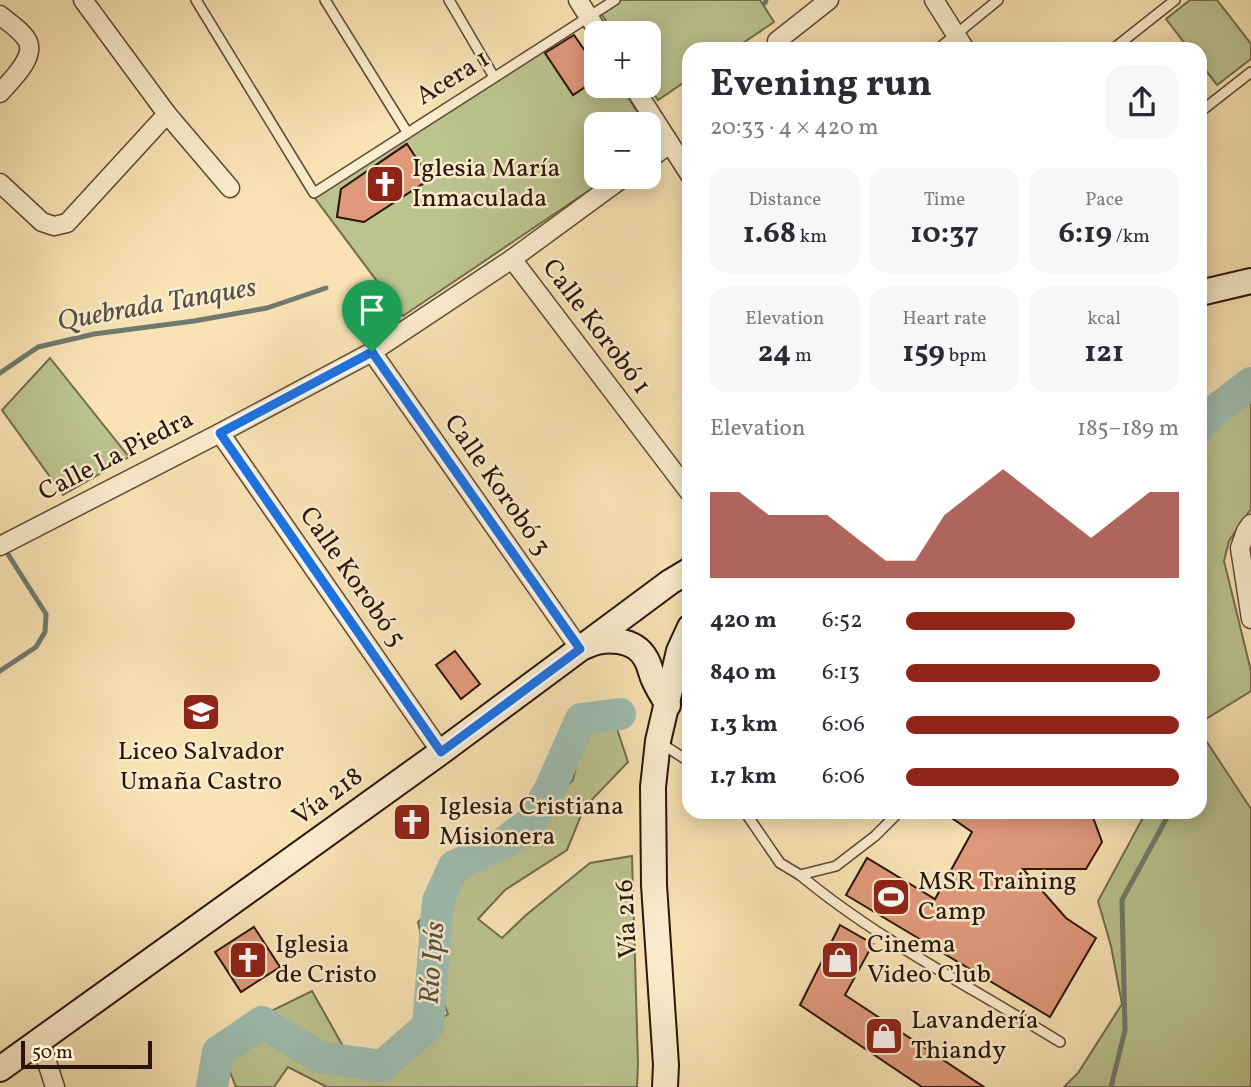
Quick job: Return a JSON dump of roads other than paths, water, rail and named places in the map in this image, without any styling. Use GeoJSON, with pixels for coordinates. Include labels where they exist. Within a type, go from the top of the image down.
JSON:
{"type":"FeatureCollection","features":[{"type":"Feature","properties":{"kind":"main road"},"geometry":{"type":"LineString","coordinates":[[1207,291],[1251,281]]}},
{"type":"Feature","properties":{"kind":"main road","name":"Vía 218"},"geometry":{"type":"LineString","coordinates":[[0,1069],[682,575]]}},
{"type":"Feature","properties":{"kind":"main road"},"geometry":{"type":"LineString","coordinates":[[580,649],[604,640],[624,642],[638,649],[646,659],[668,705]]}},
{"type":"Feature","properties":{"kind":"main road","name":"Vía 216"},"geometry":{"type":"LineString","coordinates":[[665,1087],[666,1065],[654,886],[653,787],[659,741],[682,644]]}},
{"type":"Feature","properties":{"kind":"street"},"geometry":{"type":"LineString","coordinates":[[83,0],[167,114],[230,188]]}},
{"type":"Feature","properties":{"kind":"street"},"geometry":{"type":"LineString","coordinates":[[578,0],[592,21]]}},
{"type":"Feature","properties":{"kind":"street"},"geometry":{"type":"LineString","coordinates":[[777,41],[829,0]]}},
{"type":"Feature","properties":{"kind":"street"},"geometry":{"type":"LineString","coordinates":[[934,0],[961,42]]}},
{"type":"Feature","properties":{"kind":"street"},"geometry":{"type":"LineString","coordinates":[[0,15],[20,32],[30,50],[26,63],[0,93]]}},
{"type":"Feature","properties":{"kind":"street"},"geometry":{"type":"LineString","coordinates":[[641,98],[682,163]]}},
{"type":"Feature","properties":{"kind":"street"},"geometry":{"type":"LineString","coordinates":[[0,183],[42,222],[54,226],[67,223],[167,114]]}},
{"type":"Feature","properties":{"kind":"street"},"geometry":{"type":"LineString","coordinates":[[661,150],[670,144]]}},
{"type":"Feature","properties":{"kind":"street","name":"Calle La Piedra"},"geometry":{"type":"LineString","coordinates":[[0,546],[372,352],[512,259],[608,189]]}},
{"type":"Feature","properties":{"kind":"street","name":"Calle Korobó 1"},"geometry":{"type":"LineString","coordinates":[[512,259],[682,482]]}},
{"type":"Feature","properties":{"kind":"street","name":"Calle Korobó 3"},"geometry":{"type":"LineString","coordinates":[[372,352],[580,649]]}},
{"type":"Feature","properties":{"kind":"street","name":"Calle Korobó 5"},"geometry":{"type":"LineString","coordinates":[[220,433],[441,752]]}},
{"type":"Feature","properties":{"kind":"street"},"geometry":{"type":"LineString","coordinates":[[1251,524],[1240,548],[1251,619]]}},
{"type":"Feature","properties":{"kind":"street"},"geometry":{"type":"LineString","coordinates":[[40,1041],[55,1087]]}},
{"type":"Feature","properties":{"kind":"lane","name":"Acera 1"},"geometry":{"type":"LineString","coordinates":[[197,0],[314,193],[615,0]]}},
{"type":"Feature","properties":{"kind":"lane"},"geometry":{"type":"LineString","coordinates":[[325,0],[407,132]]}},
{"type":"Feature","properties":{"kind":"lane"},"geometry":{"type":"LineString","coordinates":[[449,0],[494,76]]}},
{"type":"Feature","properties":{"kind":"lane"},"geometry":{"type":"LineString","coordinates":[[961,42],[998,0]]}},
{"type":"Feature","properties":{"kind":"lane"},"geometry":{"type":"LineString","coordinates":[[1122,42],[1175,0]]}},
{"type":"Feature","properties":{"kind":"lane"},"geometry":{"type":"LineString","coordinates":[[1207,107],[1251,72]]}},
{"type":"Feature","properties":{"kind":"lane"},"geometry":{"type":"LineString","coordinates":[[659,741],[682,757]]}},
{"type":"Feature","properties":{"kind":"lane"},"geometry":{"type":"LineString","coordinates":[[750,819],[780,863],[800,875],[822,894],[892,941],[1060,1042]]}},
{"type":"Feature","properties":{"kind":"lane"},"geometry":{"type":"LineString","coordinates":[[800,875],[836,866],[875,836],[891,819]]}},
{"type":"Feature","properties":{"kind":"waterway","name":"Quebrada Tanques"},"geometry":{"type":"LineString","coordinates":[[0,373],[38,347],[94,334],[267,308],[326,288]]}},
{"type":"Feature","properties":{"kind":"waterway","name":"Río Ipís"},"geometry":{"type":"LineString","coordinates":[[1207,419],[1251,383]]}},
{"type":"Feature","properties":{"kind":"waterway","name":"Quebrada Tanques"},"geometry":{"type":"LineString","coordinates":[[0,671],[36,647],[45,632],[46,614],[4,548]]}},
{"type":"Feature","properties":{"kind":"waterway","name":"Río Ipís"},"geometry":{"type":"LineString","coordinates":[[212,1087],[218,1052],[262,1022],[319,1057],[382,1066],[428,1026],[438,901],[454,866],[502,844],[530,823],[550,789],[581,719],[620,714]]}},
{"type":"Feature","properties":{"kind":"waterway"},"geometry":{"type":"LineString","coordinates":[[1111,1087],[1125,1030],[1122,900],[1166,819]]}},
{"type":"Feature","properties":{"kind":"place","name":"Iglesia María Inmaculada"},"geometry":{"type":"Point","coordinates":[385,184]}},
{"type":"Feature","properties":{"kind":"place","name":"Liceo Salvador Umaña Castro"},"geometry":{"type":"Point","coordinates":[201,712]}},
{"type":"Feature","properties":{"kind":"place","name":"Iglesia Cristiana Misionera"},"geometry":{"type":"Point","coordinates":[412,822]}},
{"type":"Feature","properties":{"kind":"place","name":"MSR Training Camp"},"geometry":{"type":"Point","coordinates":[891,897]}},
{"type":"Feature","properties":{"kind":"place","name":"Iglesia de Cristo"},"geometry":{"type":"Point","coordinates":[248,960]}},
{"type":"Feature","properties":{"kind":"place","name":"Cinema Video Club"},"geometry":{"type":"Point","coordinates":[840,960]}},
{"type":"Feature","properties":{"kind":"place","name":"Lavandería Thiandy"},"geometry":{"type":"Point","coordinates":[884,1036]}}]}
